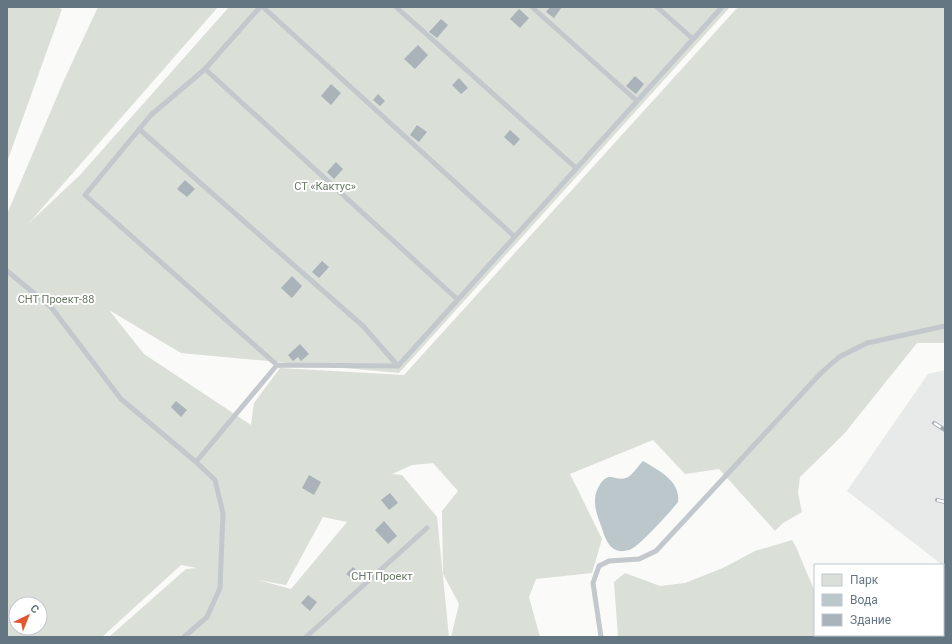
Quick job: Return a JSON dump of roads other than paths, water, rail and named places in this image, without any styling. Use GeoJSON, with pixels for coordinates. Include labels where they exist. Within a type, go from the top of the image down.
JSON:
{"type":"FeatureCollection","features":[{"type":"Feature","properties":{"kind":"lane"},"geometry":{"type":"LineString","coordinates":[[260,7],[205,69],[151,115],[85,195],[277,365],[398,366],[722,7]]}},
{"type":"Feature","properties":{"kind":"lane"},"geometry":{"type":"LineString","coordinates":[[263,7],[514,236]]}},
{"type":"Feature","properties":{"kind":"lane"},"geometry":{"type":"LineString","coordinates":[[396,7],[576,168]]}},
{"type":"Feature","properties":{"kind":"lane"},"geometry":{"type":"LineString","coordinates":[[532,7],[637,101]]}},
{"type":"Feature","properties":{"kind":"lane"},"geometry":{"type":"LineString","coordinates":[[657,7],[693,39]]}},
{"type":"Feature","properties":{"kind":"lane"},"geometry":{"type":"LineString","coordinates":[[205,69],[457,299]]}},
{"type":"Feature","properties":{"kind":"lane"},"geometry":{"type":"LineString","coordinates":[[139,129],[363,326],[398,366]]}},
{"type":"Feature","properties":{"kind":"lane"},"geometry":{"type":"LineString","coordinates":[[7,271],[51,307],[121,398],[215,480],[223,513],[220,588],[207,617],[184,637]]}},
{"type":"Feature","properties":{"kind":"lane"},"geometry":{"type":"LineString","coordinates":[[601,637],[593,583],[599,566],[609,561],[639,559],[656,551],[670,538],[838,356],[867,342],[945,326]]}},
{"type":"Feature","properties":{"kind":"lane"},"geometry":{"type":"LineString","coordinates":[[196,462],[277,365]]}},
{"type":"Feature","properties":{"kind":"lane"},"geometry":{"type":"LineString","coordinates":[[306,637],[427,528]]}},
{"type":"Feature","properties":{"kind":"water"},"geometry":{"type":"Polygon","coordinates":[[[643,461],[661,472],[672,482],[676,488],[678,502],[654,529],[633,548],[622,551],[617,550],[612,548],[604,534],[596,510],[596,492],[602,482],[608,477],[622,479],[626,478],[633,473],[643,461]]]}},
{"type":"Feature","properties":{"kind":"railway"},"geometry":{"type":"LineString","coordinates":[[934,423],[945,430]]}},
{"type":"Feature","properties":{"kind":"railway"},"geometry":{"type":"LineString","coordinates":[[937,500],[945,502]]}},
{"type":"Feature","properties":{"kind":"park label","name":"СТ «Кактус»"},"geometry":{"type":"Point","coordinates":[325,186]}},
{"type":"Feature","properties":{"kind":"park label","name":"СНТ Проект-88"},"geometry":{"type":"Point","coordinates":[56,299]}},
{"type":"Feature","properties":{"kind":"park label","name":"СНТ Проект"},"geometry":{"type":"Point","coordinates":[382,576]}}]}
